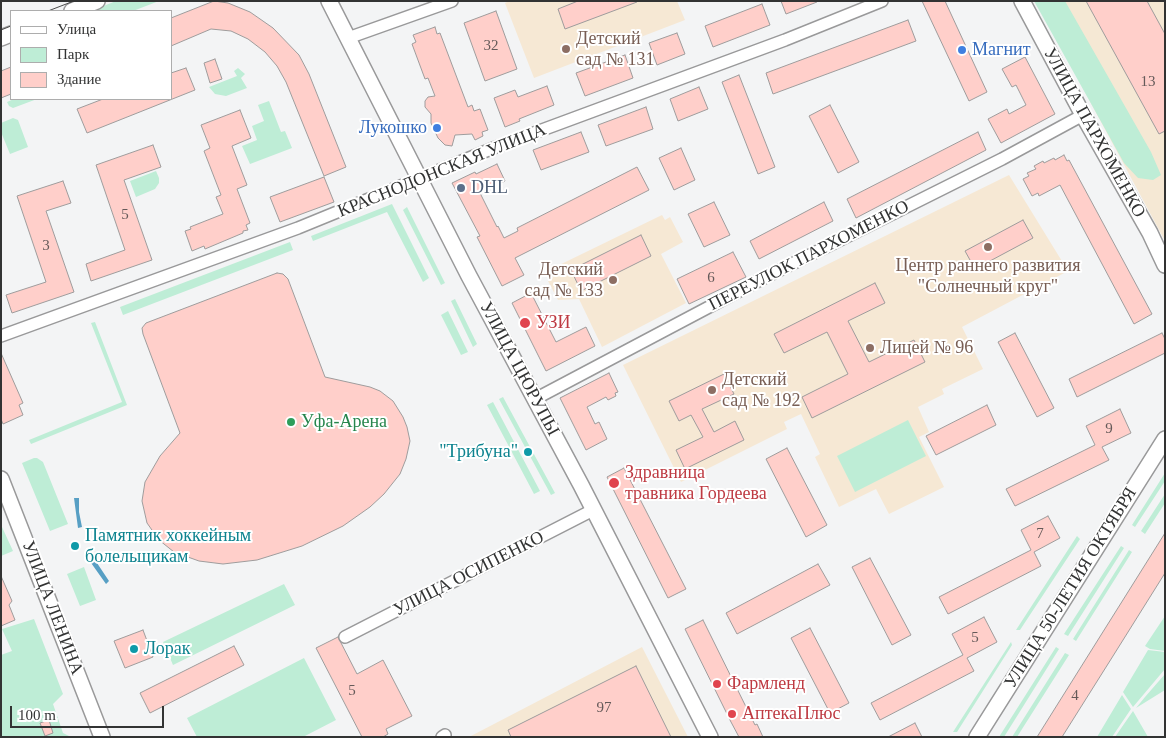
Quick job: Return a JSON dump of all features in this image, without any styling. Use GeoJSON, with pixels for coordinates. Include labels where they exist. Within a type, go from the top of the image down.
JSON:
{"type":"FeatureCollection","features":[{"type":"Feature","properties":{"kind":"main road"},"geometry":{"type":"LineString","coordinates":[[74,10],[97,1]]}},
{"type":"Feature","properties":{"kind":"main road","name":"УЛИЦА ЦЮРУПЫ"},"geometry":{"type":"LineString","coordinates":[[329,1],[469,276],[594,510],[710,737]]}},
{"type":"Feature","properties":{"kind":"main road","name":"УЛИЦА ПАРХОМЕНКО"},"geometry":{"type":"LineString","coordinates":[[1022,1],[1083,115],[1150,233],[1165,265]]}},
{"type":"Feature","properties":{"kind":"main road","name":"УЛИЦА 50-ЛЕТИЯ ОКТЯБРЯ"},"geometry":{"type":"LineString","coordinates":[[977,737],[1165,438]]}},
{"type":"Feature","properties":{"kind":"main road","name":"УЛИЦА ЛЕНИНА"},"geometry":{"type":"LineString","coordinates":[[1,479],[102,737]]}},
{"type":"Feature","properties":{"kind":"street"},"geometry":{"type":"LineString","coordinates":[[348,38],[452,1]]}},
{"type":"Feature","properties":{"kind":"street","name":"КРАСНОДОНСКАЯ УЛИЦА"},"geometry":{"type":"LineString","coordinates":[[1,336],[298,228],[496,147],[785,40],[882,1]]}},
{"type":"Feature","properties":{"kind":"street","name":"ПЕРЕУЛОК ПАРХОМЕНКО"},"geometry":{"type":"LineString","coordinates":[[535,398],[760,280],[1083,115]]}},
{"type":"Feature","properties":{"kind":"street","name":"УЛИЦА ОСИПЕНКО"},"geometry":{"type":"LineString","coordinates":[[345,637],[594,510]]}},
{"type":"Feature","properties":{"kind":"shaded area","name":"Детский сад № 131"},"geometry":{"type":"Polygon","coordinates":[[[509,1],[677,1],[685,20],[534,78],[505,3],[509,1]]]}},
{"type":"Feature","properties":{"kind":"shaded area"},"geometry":{"type":"Polygon","coordinates":[[[1036,1],[1165,1],[1165,241],[1036,1]]]}},
{"type":"Feature","properties":{"kind":"shaded area"},"geometry":{"type":"Polygon","coordinates":[[[1009,175],[1068,271],[962,327],[983,369],[942,389],[944,394],[918,407],[929,432],[919,437],[944,487],[889,514],[876,489],[839,507],[815,457],[820,454],[801,414],[784,422],[787,429],[681,482],[623,365],[1009,175]]]}},
{"type":"Feature","properties":{"kind":"shaded area","name":"Детский сад № 133"},"geometry":{"type":"Polygon","coordinates":[[[662,215],[665,220],[670,217],[683,242],[661,254],[686,303],[602,347],[579,299],[558,300],[548,281],[553,278],[549,270],[662,215]]]}},
{"type":"Feature","properties":{"kind":"shaded area"},"geometry":{"type":"Polygon","coordinates":[[[642,647],[688,737],[469,737],[642,647]]]}},
{"type":"Feature","properties":{"kind":"green space"},"geometry":{"type":"Polygon","coordinates":[[[116,1],[159,1],[136,10],[94,10],[116,1]]]}},
{"type":"Feature","properties":{"kind":"green space"},"geometry":{"type":"Polygon","coordinates":[[[1034,1],[1065,1],[1151,152],[1161,175],[1153,180],[1138,178],[1124,163],[1034,1]]]}},
{"type":"Feature","properties":{"kind":"green space"},"geometry":{"type":"Polygon","coordinates":[[[238,68],[245,74],[241,78],[247,88],[226,96],[215,94],[209,87],[237,76],[234,71],[238,68]]]}},
{"type":"Feature","properties":{"kind":"green space"},"geometry":{"type":"Polygon","coordinates":[[[12,100],[34,100],[13,108],[7,102],[12,100]]]}},
{"type":"Feature","properties":{"kind":"green space"},"geometry":{"type":"Polygon","coordinates":[[[269,101],[281,132],[285,131],[292,148],[250,164],[242,146],[257,140],[252,126],[264,121],[258,105],[269,101]]]}},
{"type":"Feature","properties":{"kind":"green space"},"geometry":{"type":"Polygon","coordinates":[[[13,118],[18,120],[28,147],[10,154],[1,132],[1,123],[13,118]]]}},
{"type":"Feature","properties":{"kind":"green space"},"geometry":{"type":"Polygon","coordinates":[[[156,171],[159,183],[155,189],[136,197],[130,181],[156,171]]]}},
{"type":"Feature","properties":{"kind":"green space"},"geometry":{"type":"Polygon","coordinates":[[[392,204],[429,278],[423,282],[387,212],[313,241],[311,236],[392,204]]]}},
{"type":"Feature","properties":{"kind":"green space"},"geometry":{"type":"Polygon","coordinates":[[[407,207],[445,283],[441,285],[403,210],[407,207]]]}},
{"type":"Feature","properties":{"kind":"green space"},"geometry":{"type":"Polygon","coordinates":[[[290,242],[293,250],[123,315],[120,307],[290,242]]]}},
{"type":"Feature","properties":{"kind":"green space"},"geometry":{"type":"Polygon","coordinates":[[[455,299],[477,344],[473,347],[451,301],[455,299]]]}},
{"type":"Feature","properties":{"kind":"green space"},"geometry":{"type":"Polygon","coordinates":[[[448,311],[468,352],[461,355],[441,315],[448,311]]]}},
{"type":"Feature","properties":{"kind":"green space"},"geometry":{"type":"Polygon","coordinates":[[[95,322],[127,405],[31,444],[29,440],[122,402],[91,323],[95,322]]]}},
{"type":"Feature","properties":{"kind":"green space"},"geometry":{"type":"Polygon","coordinates":[[[503,397],[555,493],[551,495],[499,399],[503,397]]]}},
{"type":"Feature","properties":{"kind":"green space"},"geometry":{"type":"Polygon","coordinates":[[[493,402],[540,491],[534,494],[487,405],[493,402]]]}},
{"type":"Feature","properties":{"kind":"green space"},"geometry":{"type":"Polygon","coordinates":[[[908,420],[926,456],[855,492],[837,456],[908,420]]]}},
{"type":"Feature","properties":{"kind":"green space"},"geometry":{"type":"Polygon","coordinates":[[[34,458],[43,462],[68,524],[50,531],[22,463],[34,458]]]}},
{"type":"Feature","properties":{"kind":"green space"},"geometry":{"type":"Polygon","coordinates":[[[1165,473],[1165,481],[1135,527],[1132,525],[1165,473]]]}},
{"type":"Feature","properties":{"kind":"green space"},"geometry":{"type":"Polygon","coordinates":[[[1165,494],[1165,503],[1145,534],[1141,531],[1165,494]]]}},
{"type":"Feature","properties":{"kind":"green space"},"geometry":{"type":"Polygon","coordinates":[[[1,527],[13,551],[1,556],[1,527]]]}},
{"type":"Feature","properties":{"kind":"green space"},"geometry":{"type":"Polygon","coordinates":[[[1077,536],[1080,539],[1020,630],[1016,630],[1077,536]]]}},
{"type":"Feature","properties":{"kind":"green space"},"geometry":{"type":"Polygon","coordinates":[[[1121,546],[1124,548],[1068,636],[1064,634],[1121,546]]]}},
{"type":"Feature","properties":{"kind":"green space"},"geometry":{"type":"Polygon","coordinates":[[[1129,550],[1132,552],[1076,641],[1073,639],[1129,550]]]}},
{"type":"Feature","properties":{"kind":"green space"},"geometry":{"type":"Polygon","coordinates":[[[84,567],[96,600],[80,606],[67,574],[84,567]]]}},
{"type":"Feature","properties":{"kind":"green space"},"geometry":{"type":"Polygon","coordinates":[[[284,584],[295,605],[173,665],[163,642],[284,584]]]}},
{"type":"Feature","properties":{"kind":"green space"},"geometry":{"type":"Polygon","coordinates":[[[1165,616],[1165,651],[1150,649],[1145,646],[1165,616]]]}},
{"type":"Feature","properties":{"kind":"green space"},"geometry":{"type":"Polygon","coordinates":[[[34,619],[63,694],[53,704],[63,733],[71,737],[1,737],[1,655],[12,651],[2,629],[34,619]]]}},
{"type":"Feature","properties":{"kind":"green space"},"geometry":{"type":"Polygon","coordinates":[[[1011,642],[1012,645],[957,732],[953,732],[1011,642]]]}},
{"type":"Feature","properties":{"kind":"green space"},"geometry":{"type":"Polygon","coordinates":[[[1056,647],[1059,649],[1004,737],[999,737],[1056,647]]]}},
{"type":"Feature","properties":{"kind":"green space"},"geometry":{"type":"Polygon","coordinates":[[[1148,650],[1165,652],[1165,669],[1133,707],[1123,692],[1148,650]]]}},
{"type":"Feature","properties":{"kind":"green space"},"geometry":{"type":"Polygon","coordinates":[[[1065,653],[1069,655],[1017,737],[1012,737],[1065,653]]]}},
{"type":"Feature","properties":{"kind":"green space"},"geometry":{"type":"Polygon","coordinates":[[[304,658],[336,720],[303,737],[197,737],[187,718],[304,658]]]}},
{"type":"Feature","properties":{"kind":"green space"},"geometry":{"type":"Polygon","coordinates":[[[1165,674],[1165,690],[1136,708],[1145,697],[1165,674]]]}},
{"type":"Feature","properties":{"kind":"green space"},"geometry":{"type":"Polygon","coordinates":[[[1122,695],[1131,709],[1112,737],[1097,737],[1122,695]]]}},
{"type":"Feature","properties":{"kind":"green space"},"geometry":{"type":"Polygon","coordinates":[[[1133,711],[1148,737],[1115,737],[1133,711]]]}},
{"type":"Feature","properties":{"kind":"water"},"geometry":{"type":"Polygon","coordinates":[[[74,498],[79,498],[82,527],[78,528],[74,498]]]}},
{"type":"Feature","properties":{"kind":"water"},"geometry":{"type":"Polygon","coordinates":[[[93,557],[109,581],[106,584],[89,560],[93,557]]]}},
{"type":"Feature","properties":{"kind":"building"},"geometry":{"type":"Polygon","coordinates":[[[214,1],[228,3],[250,12],[273,28],[299,55],[309,74],[346,167],[324,176],[286,82],[277,66],[265,52],[248,39],[231,31],[211,29],[172,46],[172,18],[214,1]]]}},
{"type":"Feature","properties":{"kind":"building"},"geometry":{"type":"Polygon","coordinates":[[[578,1],[637,2],[565,29],[558,9],[578,1]]]}},
{"type":"Feature","properties":{"kind":"building"},"geometry":{"type":"Polygon","coordinates":[[[781,1],[817,1],[817,2],[786,14],[781,1]]]}},
{"type":"Feature","properties":{"kind":"building"},"geometry":{"type":"Polygon","coordinates":[[[922,1],[945,1],[987,92],[969,101],[922,1]]]}},
{"type":"Feature","properties":{"kind":"building"},"geometry":{"type":"Polygon","coordinates":[[[1086,1],[1147,1],[1165,34],[1165,131],[1159,134],[1086,1]]]}},
{"type":"Feature","properties":{"kind":"building"},"geometry":{"type":"Polygon","coordinates":[[[762,4],[770,25],[713,47],[705,26],[762,4]]]}},
{"type":"Feature","properties":{"kind":"building"},"geometry":{"type":"Polygon","coordinates":[[[496,11],[517,69],[485,81],[464,23],[496,11]]]}},
{"type":"Feature","properties":{"kind":"building"},"geometry":{"type":"Polygon","coordinates":[[[908,20],[916,41],[773,94],[766,73],[908,20]]]}},
{"type":"Feature","properties":{"kind":"building"},"geometry":{"type":"Polygon","coordinates":[[[435,27],[437,34],[440,33],[468,107],[472,105],[474,111],[480,109],[488,130],[482,132],[483,136],[475,140],[472,134],[455,135],[452,146],[445,145],[438,138],[431,123],[431,114],[425,107],[425,101],[428,97],[435,96],[428,78],[425,79],[412,44],[416,42],[413,35],[435,27]]]}},
{"type":"Feature","properties":{"kind":"building"},"geometry":{"type":"Polygon","coordinates":[[[677,33],[685,54],[657,65],[649,43],[677,33]]]}},
{"type":"Feature","properties":{"kind":"building"},"geometry":{"type":"Polygon","coordinates":[[[625,55],[633,78],[585,96],[576,73],[625,55]]]}},
{"type":"Feature","properties":{"kind":"building"},"geometry":{"type":"Polygon","coordinates":[[[1025,57],[1055,114],[1001,143],[988,119],[1007,109],[1009,114],[1026,105],[1016,85],[1012,87],[1002,69],[1025,57]]]}},
{"type":"Feature","properties":{"kind":"building"},"geometry":{"type":"Polygon","coordinates":[[[215,59],[222,79],[210,83],[204,63],[215,59]]]}},
{"type":"Feature","properties":{"kind":"building"},"geometry":{"type":"Polygon","coordinates":[[[10,67],[10,94],[1,98],[1,71],[10,67]]]}},
{"type":"Feature","properties":{"kind":"building"},"geometry":{"type":"Polygon","coordinates":[[[186,68],[195,90],[172,99],[172,73],[186,68]]]}},
{"type":"Feature","properties":{"kind":"building"},"geometry":{"type":"Polygon","coordinates":[[[739,75],[775,167],[758,174],[722,82],[739,75]]]}},
{"type":"Feature","properties":{"kind":"building"},"geometry":{"type":"Polygon","coordinates":[[[547,86],[554,105],[519,119],[520,121],[505,127],[494,98],[515,90],[518,97],[547,86]]]}},
{"type":"Feature","properties":{"kind":"building"},"geometry":{"type":"Polygon","coordinates":[[[699,87],[708,109],[678,121],[670,99],[699,87]]]}},
{"type":"Feature","properties":{"kind":"building"},"geometry":{"type":"Polygon","coordinates":[[[100,100],[170,100],[87,133],[77,109],[100,100]]]}},
{"type":"Feature","properties":{"kind":"building"},"geometry":{"type":"Polygon","coordinates":[[[830,105],[859,162],[838,173],[809,116],[830,105]]]}},
{"type":"Feature","properties":{"kind":"building"},"geometry":{"type":"Polygon","coordinates":[[[646,107],[653,129],[606,146],[598,125],[646,107]]]}},
{"type":"Feature","properties":{"kind":"building"},"geometry":{"type":"Polygon","coordinates":[[[240,110],[251,138],[232,146],[247,185],[237,189],[250,223],[246,225],[248,230],[205,249],[204,246],[192,251],[185,231],[191,229],[190,227],[223,214],[216,197],[221,195],[204,151],[210,148],[201,125],[240,110]]]}},
{"type":"Feature","properties":{"kind":"building"},"geometry":{"type":"Polygon","coordinates":[[[581,132],[589,152],[541,170],[533,150],[581,132]]]}},
{"type":"Feature","properties":{"kind":"building"},"geometry":{"type":"Polygon","coordinates":[[[978,132],[986,150],[856,218],[847,199],[978,132]]]}},
{"type":"Feature","properties":{"kind":"building"},"geometry":{"type":"Polygon","coordinates":[[[153,145],[161,167],[124,180],[152,260],[91,281],[86,264],[125,250],[96,165],[153,145]]]}},
{"type":"Feature","properties":{"kind":"building"},"geometry":{"type":"Polygon","coordinates":[[[681,148],[695,180],[674,190],[659,158],[681,148]]]}},
{"type":"Feature","properties":{"kind":"building"},"geometry":{"type":"Polygon","coordinates":[[[1064,155],[1067,161],[1069,160],[1152,314],[1134,324],[1060,185],[1039,196],[1038,193],[1032,196],[1023,179],[1029,176],[1027,173],[1036,169],[1034,166],[1043,161],[1044,163],[1054,158],[1055,160],[1064,155]]]}},
{"type":"Feature","properties":{"kind":"building"},"geometry":{"type":"Polygon","coordinates":[[[497,164],[505,181],[480,193],[504,238],[518,231],[517,228],[637,167],[649,190],[515,258],[524,275],[502,286],[477,237],[480,236],[452,183],[497,164]]]}},
{"type":"Feature","properties":{"kind":"building"},"geometry":{"type":"Polygon","coordinates":[[[324,177],[334,202],[280,222],[270,197],[324,177]]]}},
{"type":"Feature","properties":{"kind":"building"},"geometry":{"type":"Polygon","coordinates":[[[63,181],[71,203],[46,211],[74,292],[12,313],[6,295],[46,282],[17,196],[63,181]]]}},
{"type":"Feature","properties":{"kind":"building"},"geometry":{"type":"Polygon","coordinates":[[[714,202],[730,235],[704,247],[688,214],[714,202]]]}},
{"type":"Feature","properties":{"kind":"building"},"geometry":{"type":"Polygon","coordinates":[[[824,202],[833,221],[759,259],[750,241],[824,202]]]}},
{"type":"Feature","properties":{"kind":"building"},"geometry":{"type":"Polygon","coordinates":[[[1023,220],[1033,238],[975,269],[965,251],[1023,220]]]}},
{"type":"Feature","properties":{"kind":"building"},"geometry":{"type":"Polygon","coordinates":[[[641,235],[651,256],[581,291],[571,270],[641,235]]]}},
{"type":"Feature","properties":{"kind":"building"},"geometry":{"type":"Polygon","coordinates":[[[733,252],[746,277],[689,304],[677,279],[733,252]]]}},
{"type":"Feature","properties":{"kind":"building","name":"Уфа-Арена"},"geometry":{"type":"Polygon","coordinates":[[[277,273],[283,274],[288,279],[325,377],[370,387],[380,391],[393,401],[407,427],[410,441],[406,459],[400,474],[384,494],[370,507],[343,526],[302,546],[257,560],[223,564],[199,561],[174,552],[159,540],[147,523],[142,501],[145,482],[160,456],[180,433],[142,328],[146,323],[277,273]]]}},
{"type":"Feature","properties":{"kind":"building"},"geometry":{"type":"Polygon","coordinates":[[[875,283],[885,303],[848,321],[869,362],[914,340],[925,362],[812,418],[802,397],[848,374],[827,332],[784,353],[774,334],[875,283]]]}},
{"type":"Feature","properties":{"kind":"building"},"geometry":{"type":"Polygon","coordinates":[[[531,293],[556,342],[586,327],[595,346],[546,371],[512,303],[531,293]]]}},
{"type":"Feature","properties":{"kind":"building"},"geometry":{"type":"Polygon","coordinates":[[[1015,333],[1054,408],[1037,417],[998,342],[1015,333]]]}},
{"type":"Feature","properties":{"kind":"building"},"geometry":{"type":"Polygon","coordinates":[[[1162,333],[1165,339],[1165,353],[1077,397],[1069,379],[1162,333]]]}},
{"type":"Feature","properties":{"kind":"building"},"geometry":{"type":"Polygon","coordinates":[[[1,353],[23,403],[19,405],[23,415],[3,424],[1,419],[1,353]]]}},
{"type":"Feature","properties":{"kind":"building"},"geometry":{"type":"Polygon","coordinates":[[[609,373],[618,392],[615,393],[616,396],[608,400],[606,397],[587,407],[595,424],[599,422],[607,439],[586,450],[560,398],[609,373]]]}},
{"type":"Feature","properties":{"kind":"building"},"geometry":{"type":"Polygon","coordinates":[[[724,374],[734,394],[702,409],[714,432],[735,421],[744,440],[685,469],[676,450],[703,437],[691,415],[679,421],[669,401],[724,374]]]}},
{"type":"Feature","properties":{"kind":"building"},"geometry":{"type":"Polygon","coordinates":[[[987,405],[996,425],[936,455],[926,436],[987,405]]]}},
{"type":"Feature","properties":{"kind":"building"},"geometry":{"type":"Polygon","coordinates":[[[1120,409],[1131,433],[1102,447],[1109,460],[1015,506],[1006,489],[1095,445],[1086,426],[1120,409]]]}},
{"type":"Feature","properties":{"kind":"building"},"geometry":{"type":"Polygon","coordinates":[[[787,448],[827,525],[806,537],[766,459],[787,448]]]}},
{"type":"Feature","properties":{"kind":"building"},"geometry":{"type":"Polygon","coordinates":[[[624,468],[686,589],[668,598],[607,477],[624,468]]]}},
{"type":"Feature","properties":{"kind":"building"},"geometry":{"type":"Polygon","coordinates":[[[1048,516],[1060,538],[1034,552],[1041,566],[948,614],[939,597],[1031,550],[1021,530],[1048,516]]]}},
{"type":"Feature","properties":{"kind":"building"},"geometry":{"type":"Polygon","coordinates":[[[1165,533],[1165,573],[1113,656],[1062,737],[1037,737],[1165,533]]]}},
{"type":"Feature","properties":{"kind":"building"},"geometry":{"type":"Polygon","coordinates":[[[870,558],[911,635],[892,645],[852,567],[870,558]]]}},
{"type":"Feature","properties":{"kind":"building"},"geometry":{"type":"Polygon","coordinates":[[[818,564],[830,585],[737,634],[726,613],[818,564]]]}},
{"type":"Feature","properties":{"kind":"building"},"geometry":{"type":"Polygon","coordinates":[[[1,576],[12,601],[9,605],[15,620],[1,626],[1,576]]]}},
{"type":"Feature","properties":{"kind":"building"},"geometry":{"type":"Polygon","coordinates":[[[984,617],[997,642],[967,658],[974,671],[880,720],[871,703],[963,655],[952,634],[984,617]]]}},
{"type":"Feature","properties":{"kind":"building"},"geometry":{"type":"Polygon","coordinates":[[[703,620],[755,725],[757,724],[763,737],[739,737],[731,722],[685,629],[703,620]]]}},
{"type":"Feature","properties":{"kind":"building"},"geometry":{"type":"Polygon","coordinates":[[[810,628],[849,703],[830,713],[791,638],[810,628]]]}},
{"type":"Feature","properties":{"kind":"building","name":"Лорак"},"geometry":{"type":"Polygon","coordinates":[[[143,630],[153,657],[125,668],[114,641],[143,630]]]}},
{"type":"Feature","properties":{"kind":"building"},"geometry":{"type":"Polygon","coordinates":[[[338,637],[357,674],[383,660],[412,716],[386,729],[388,734],[383,737],[362,737],[316,648],[338,637]]]}},
{"type":"Feature","properties":{"kind":"building"},"geometry":{"type":"Polygon","coordinates":[[[234,646],[244,665],[150,713],[140,693],[234,646]]]}},
{"type":"Feature","properties":{"kind":"building"},"geometry":{"type":"Polygon","coordinates":[[[636,666],[671,737],[511,737],[508,730],[636,666]]]}},
{"type":"Feature","properties":{"kind":"building"},"geometry":{"type":"Polygon","coordinates":[[[49,720],[53,733],[45,736],[40,723],[49,720]]]}},
{"type":"Feature","properties":{"kind":"building"},"geometry":{"type":"Polygon","coordinates":[[[915,723],[922,737],[888,737],[915,723]]]}},
{"type":"Feature","properties":{"kind":"tram line"},"geometry":{"type":"LineString","coordinates":[[51,10],[74,1]]}},
{"type":"Feature","properties":{"kind":"tram line"},"geometry":{"type":"LineString","coordinates":[[1,30],[10,26]]}},
{"type":"Feature","properties":{"kind":"place","name":"Детский сад № 131"},"geometry":{"type":"Point","coordinates":[566,49]}},
{"type":"Feature","properties":{"kind":"place","name":"Магнит"},"geometry":{"type":"Point","coordinates":[962,50]}},
{"type":"Feature","properties":{"kind":"place","name":"Лукошко"},"geometry":{"type":"Point","coordinates":[437,128]}},
{"type":"Feature","properties":{"kind":"place","name":"DHL"},"geometry":{"type":"Point","coordinates":[461,188]}},
{"type":"Feature","properties":{"kind":"place","name":"Центр раннего развития \"Солнечный круг\""},"geometry":{"type":"Point","coordinates":[988,247]}},
{"type":"Feature","properties":{"kind":"place","name":"Детский сад № 133"},"geometry":{"type":"Point","coordinates":[613,280]}},
{"type":"Feature","properties":{"kind":"place","name":"УЗИ"},"geometry":{"type":"Point","coordinates":[525,323]}},
{"type":"Feature","properties":{"kind":"place","name":"Лицей № 96"},"geometry":{"type":"Point","coordinates":[870,348]}},
{"type":"Feature","properties":{"kind":"place","name":"Детский сад № 192"},"geometry":{"type":"Point","coordinates":[712,390]}},
{"type":"Feature","properties":{"kind":"place","name":"Уфа-Арена"},"geometry":{"type":"Point","coordinates":[291,422]}},
{"type":"Feature","properties":{"kind":"place","name":"\"Трибуна\""},"geometry":{"type":"Point","coordinates":[528,452]}},
{"type":"Feature","properties":{"kind":"place","name":"Здравница травника Гордеева"},"geometry":{"type":"Point","coordinates":[614,483]}},
{"type":"Feature","properties":{"kind":"place","name":"Памятник хоккейным болельщикам"},"geometry":{"type":"Point","coordinates":[75,546]}},
{"type":"Feature","properties":{"kind":"place","name":"Лорак"},"geometry":{"type":"Point","coordinates":[134,649]}},
{"type":"Feature","properties":{"kind":"place","name":"Фармленд"},"geometry":{"type":"Point","coordinates":[717,684]}},
{"type":"Feature","properties":{"kind":"place","name":"АптекаПлюс"},"geometry":{"type":"Point","coordinates":[732,714]}}]}
